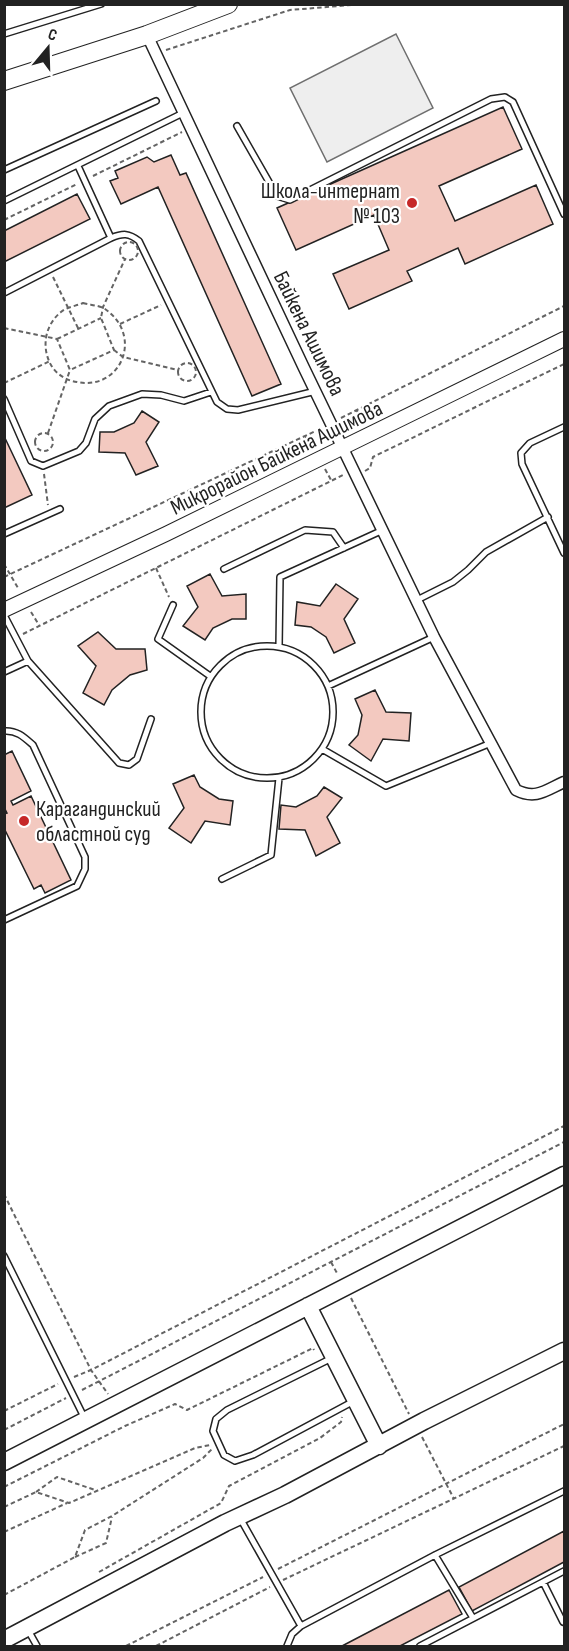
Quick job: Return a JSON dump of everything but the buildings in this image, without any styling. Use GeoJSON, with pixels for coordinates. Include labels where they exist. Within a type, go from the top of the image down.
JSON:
{"type":"FeatureCollection","features":[{"type":"Feature","properties":{"kind":"main road"},"geometry":{"type":"LineString","coordinates":[[4,81],[147,35],[228,4]]}},
{"type":"Feature","properties":{"kind":"main road"},"geometry":{"type":"LineString","coordinates":[[4,1462],[564,1175]]}},
{"type":"Feature","properties":{"kind":"main road"},"geometry":{"type":"LineString","coordinates":[[308,1306],[349,1404],[379,1446]]}},
{"type":"Feature","properties":{"kind":"main road"},"geometry":{"type":"LineString","coordinates":[[4,1640],[239,1516],[564,1351]]}},
{"type":"Feature","properties":{"kind":"street","name":"Байкена Ашимова"},"geometry":{"type":"LineString","coordinates":[[147,35],[434,637],[516,790],[534,795],[564,782]]}},
{"type":"Feature","properties":{"kind":"street","name":"Микрорайон Байкена Ашимова"},"geometry":{"type":"LineString","coordinates":[[4,613],[564,339]]}},
{"type":"Feature","properties":{"kind":"lane"},"geometry":{"type":"LineString","coordinates":[[4,34],[101,4]]}},
{"type":"Feature","properties":{"kind":"lane"},"geometry":{"type":"LineString","coordinates":[[237,126],[277,196],[290,200],[491,99],[505,97],[513,102],[564,214]]}},
{"type":"Feature","properties":{"kind":"lane"},"geometry":{"type":"LineString","coordinates":[[4,170],[156,101]]}},
{"type":"Feature","properties":{"kind":"lane"},"geometry":{"type":"LineString","coordinates":[[4,201],[184,113]]}},
{"type":"Feature","properties":{"kind":"lane"},"geometry":{"type":"LineString","coordinates":[[78,166],[111,238]]}},
{"type":"Feature","properties":{"kind":"lane"},"geometry":{"type":"LineString","coordinates":[[4,293],[111,238],[121,234],[131,234],[139,241],[217,402],[227,409],[238,410],[316,391]]}},
{"type":"Feature","properties":{"kind":"lane"},"geometry":{"type":"LineString","coordinates":[[4,399],[31,461],[44,466],[79,451],[86,443],[95,418],[109,406],[142,394],[161,395],[184,401],[211,392]]}},
{"type":"Feature","properties":{"kind":"lane"},"geometry":{"type":"LineString","coordinates":[[564,428],[530,443],[521,453],[522,464],[564,553]]}},
{"type":"Feature","properties":{"kind":"lane"},"geometry":{"type":"LineString","coordinates":[[4,534],[60,509]]}},
{"type":"Feature","properties":{"kind":"lane"},"geometry":{"type":"LineString","coordinates":[[417,600],[453,582],[486,552],[548,517]]}},
{"type":"Feature","properties":{"kind":"lane"},"geometry":{"type":"LineString","coordinates":[[224,569],[305,530],[333,532],[344,548]]}},
{"type":"Feature","properties":{"kind":"lane"},"geometry":{"type":"LineString","coordinates":[[279,647],[280,577],[383,530]]}},
{"type":"Feature","properties":{"kind":"lane"},"geometry":{"type":"LineString","coordinates":[[173,605],[158,639],[210,676]]}},
{"type":"Feature","properties":{"kind":"lane"},"geometry":{"type":"LineString","coordinates":[[4,613],[28,661],[119,763],[129,765],[137,759],[151,719]]}},
{"type":"Feature","properties":{"kind":"lane"},"geometry":{"type":"LineString","coordinates":[[328,686],[434,637]]}},
{"type":"Feature","properties":{"kind":"lane"},"geometry":{"type":"LineString","coordinates":[[266,645],[279,647],[288,648],[307,659],[323,675],[332,695],[334,717],[329,738],[317,757],[300,771],[279,778],[257,778],[236,771],[218,758],[206,740],[200,719],[202,697],[210,676],[225,660],[244,649],[266,645]]}},
{"type":"Feature","properties":{"kind":"lane"},"geometry":{"type":"LineString","coordinates":[[4,672],[28,661]]}},
{"type":"Feature","properties":{"kind":"lane"},"geometry":{"type":"LineString","coordinates":[[4,732],[10,731],[22,735],[33,745],[85,857],[85,869],[77,886],[4,920]]}},
{"type":"Feature","properties":{"kind":"lane"},"geometry":{"type":"LineString","coordinates":[[322,749],[386,786],[492,742]]}},
{"type":"Feature","properties":{"kind":"lane"},"geometry":{"type":"LineString","coordinates":[[222,879],[271,855],[279,778]]}},
{"type":"Feature","properties":{"kind":"lane"},"geometry":{"type":"LineString","coordinates":[[4,1256],[86,1420]]}},
{"type":"Feature","properties":{"kind":"lane"},"geometry":{"type":"LineString","coordinates":[[330,1359],[227,1410],[216,1419],[214,1425],[213,1431],[218,1443],[224,1455],[235,1461],[253,1455],[349,1404]]}},
{"type":"Feature","properties":{"kind":"lane"},"geometry":{"type":"LineString","coordinates":[[287,1647],[292,1634],[301,1626],[435,1555],[564,1491]]}},
{"type":"Feature","properties":{"kind":"lane"},"geometry":{"type":"LineString","coordinates":[[239,1516],[301,1626]]}},
{"type":"Feature","properties":{"kind":"lane"},"geometry":{"type":"LineString","coordinates":[[435,1555],[473,1618]]}},
{"type":"Feature","properties":{"kind":"lane"},"geometry":{"type":"LineString","coordinates":[[420,1647],[564,1571]]}},
{"type":"Feature","properties":{"kind":"lane"},"geometry":{"type":"LineString","coordinates":[[543,1582],[563,1622]]}},
{"type":"Feature","properties":{"kind":"lane"},"geometry":{"type":"LineString","coordinates":[[27,1629],[37,1647]]}},
{"type":"Feature","properties":{"kind":"path"},"geometry":{"type":"LineString","coordinates":[[156,53],[290,10],[364,4]]}},
{"type":"Feature","properties":{"kind":"path"},"geometry":{"type":"LineString","coordinates":[[4,220],[190,129]]}},
{"type":"Feature","properties":{"kind":"path"},"geometry":{"type":"LineString","coordinates":[[129,242],[134,243],[139,250],[138,255],[130,260],[126,259],[122,256],[121,247],[129,242]]}},
{"type":"Feature","properties":{"kind":"path"},"geometry":{"type":"LineString","coordinates":[[126,259],[103,308],[101,318],[114,350],[123,357],[178,370]]}},
{"type":"Feature","properties":{"kind":"path"},"geometry":{"type":"LineString","coordinates":[[49,270],[78,328]]}},
{"type":"Feature","properties":{"kind":"path"},"geometry":{"type":"LineString","coordinates":[[120,324],[168,302]]}},
{"type":"Feature","properties":{"kind":"path"},"geometry":{"type":"LineString","coordinates":[[83,303],[103,308],[120,324],[126,341],[123,357],[109,378],[89,385],[68,381],[52,367],[45,347],[49,326],[63,310],[83,303]]}},
{"type":"Feature","properties":{"kind":"path"},"geometry":{"type":"LineString","coordinates":[[4,577],[332,423],[564,306]]}},
{"type":"Feature","properties":{"kind":"path"},"geometry":{"type":"LineString","coordinates":[[4,328],[57,339],[101,318]]}},
{"type":"Feature","properties":{"kind":"path"},"geometry":{"type":"LineString","coordinates":[[48,433],[70,370],[57,339]]}},
{"type":"Feature","properties":{"kind":"path"},"geometry":{"type":"LineString","coordinates":[[70,370],[114,350]]}},
{"type":"Feature","properties":{"kind":"path"},"geometry":{"type":"LineString","coordinates":[[4,383],[50,361]]}},
{"type":"Feature","properties":{"kind":"path"},"geometry":{"type":"LineString","coordinates":[[182,364],[190,364],[194,367],[195,376],[187,381],[183,380],[179,377],[178,370],[182,364]]}},
{"type":"Feature","properties":{"kind":"path"},"geometry":{"type":"LineString","coordinates":[[16,638],[341,475],[357,475],[370,468],[373,457],[564,364]]}},
{"type":"Feature","properties":{"kind":"path"},"geometry":{"type":"LineString","coordinates":[[43,432],[48,433],[53,441],[52,446],[45,452],[40,451],[34,443],[35,438],[43,432]]}},
{"type":"Feature","properties":{"kind":"path"},"geometry":{"type":"LineString","coordinates":[[44,466],[49,514]]}},
{"type":"Feature","properties":{"kind":"path"},"geometry":{"type":"LineString","coordinates":[[4,564],[11,574]]}},
{"type":"Feature","properties":{"kind":"path"},"geometry":{"type":"LineString","coordinates":[[156,568],[173,605]]}},
{"type":"Feature","properties":{"kind":"path"},"geometry":{"type":"LineString","coordinates":[[4,1411],[64,1380],[91,1370],[564,1126]]}},
{"type":"Feature","properties":{"kind":"path"},"geometry":{"type":"LineString","coordinates":[[4,1430],[564,1142]]}},
{"type":"Feature","properties":{"kind":"path"},"geometry":{"type":"LineString","coordinates":[[4,1194],[91,1370],[115,1405]]}},
{"type":"Feature","properties":{"kind":"path"},"geometry":{"type":"LineString","coordinates":[[331,1262],[454,1498]]}},
{"type":"Feature","properties":{"kind":"path"},"geometry":{"type":"LineString","coordinates":[[4,1487],[125,1426],[175,1404],[187,1410],[313,1348],[330,1359]]}},
{"type":"Feature","properties":{"kind":"path"},"geometry":{"type":"LineString","coordinates":[[98,1572],[221,1503],[229,1486],[320,1438],[341,1422],[349,1404]]}},
{"type":"Feature","properties":{"kind":"path"},"geometry":{"type":"LineString","coordinates":[[126,1647],[564,1424]]}},
{"type":"Feature","properties":{"kind":"path"},"geometry":{"type":"LineString","coordinates":[[4,1532],[195,1448],[218,1443]]}},
{"type":"Feature","properties":{"kind":"path"},"geometry":{"type":"LineString","coordinates":[[75,1557],[85,1530],[112,1516],[202,1458],[218,1443]]}},
{"type":"Feature","properties":{"kind":"path"},"geometry":{"type":"LineString","coordinates":[[156,1647],[277,1583],[564,1446]]}},
{"type":"Feature","properties":{"kind":"path"},"geometry":{"type":"LineString","coordinates":[[4,1507],[36,1492],[57,1477],[97,1490]]}},
{"type":"Feature","properties":{"kind":"path"},"geometry":{"type":"LineString","coordinates":[[36,1492],[69,1503]]}},
{"type":"Feature","properties":{"kind":"path"},"geometry":{"type":"LineString","coordinates":[[4,1595],[106,1543],[112,1516]]}},
{"type":"Feature","properties":{"kind":"shaded area"},"geometry":{"type":"Polygon","coordinates":[[[396,34],[433,108],[327,162],[290,88],[396,34]]]}},
{"type":"Feature","properties":{"kind":"place","name":"Школа-интернат № 103"},"geometry":{"type":"Point","coordinates":[412,203]}},
{"type":"Feature","properties":{"kind":"place","name":"Карагандинский областной суд"},"geometry":{"type":"Point","coordinates":[24,821]}}]}
